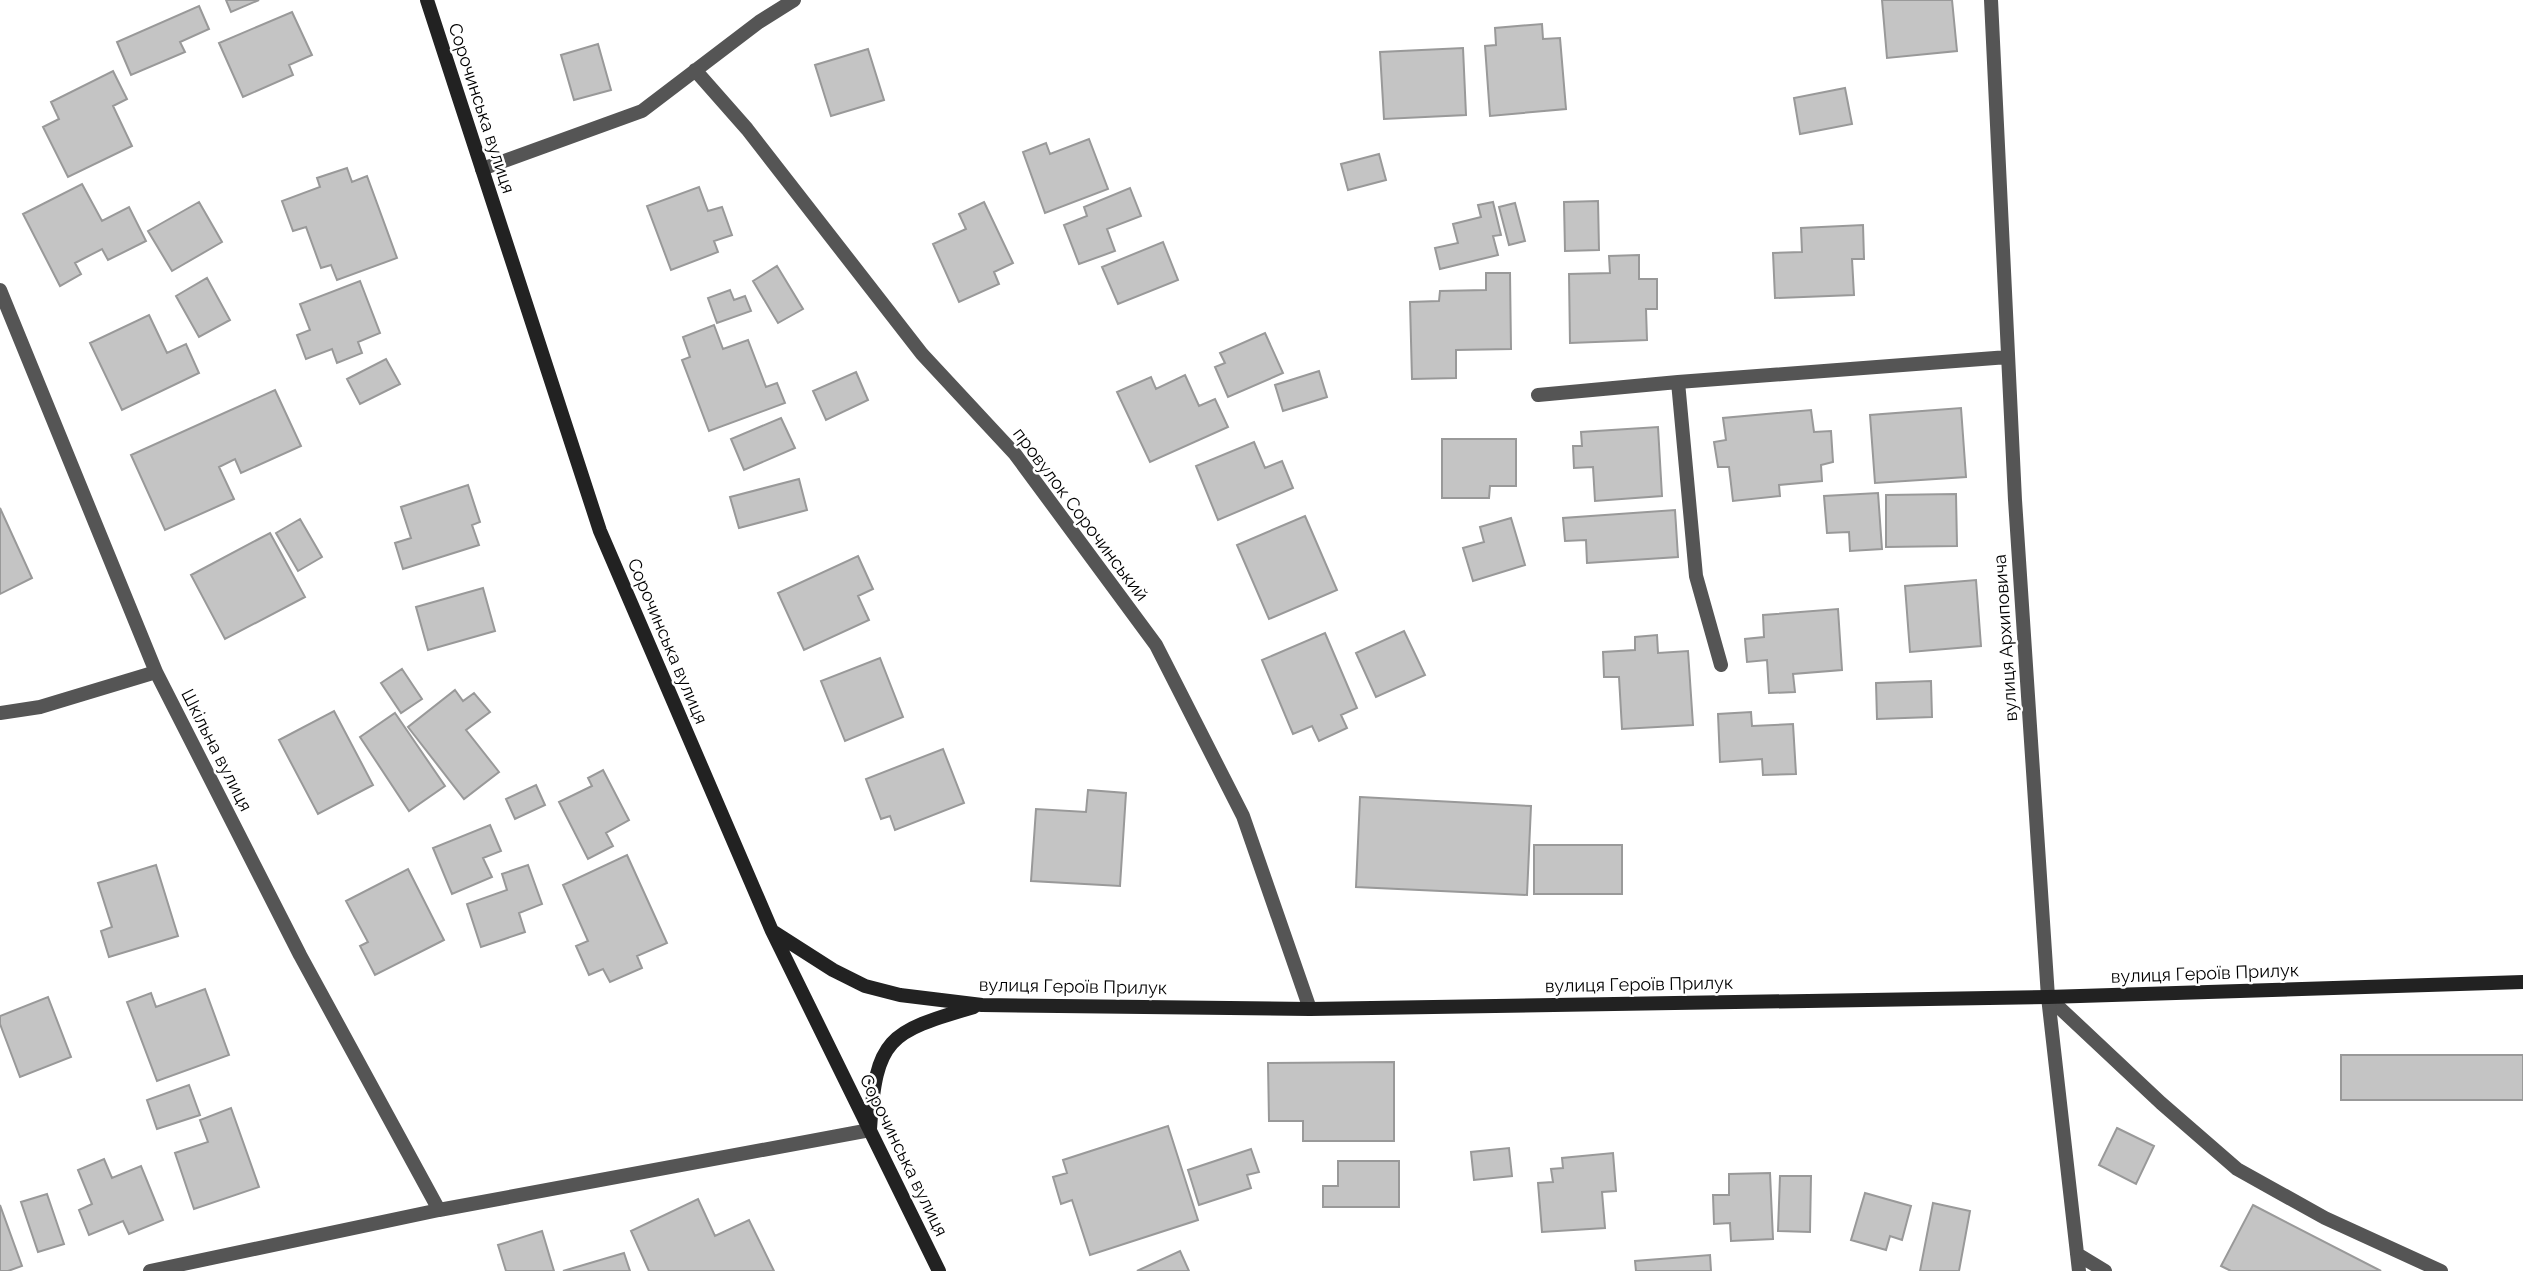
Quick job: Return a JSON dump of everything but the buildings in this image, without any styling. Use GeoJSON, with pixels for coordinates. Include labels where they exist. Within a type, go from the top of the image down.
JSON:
{"type":"FeatureCollection","features":[{"type":"Feature","properties":{"kind":"main road","name":"Сорочинська вулиця"},"geometry":{"type":"LineString","coordinates":[[427,0],[600,531],[772,931],[939,1271]]}},
{"type":"Feature","properties":{"kind":"main road","name":"вулиця Героїв Прилук"},"geometry":{"type":"LineString","coordinates":[[772,931],[833,970],[864,986],[900,995],[982,1005],[1310,1009],[2048,997],[2523,982]]}},
{"type":"Feature","properties":{"kind":"main road"},"geometry":{"type":"LineString","coordinates":[[870,1130],[877,1066],[890,1045],[908,1029],[982,1005]]}},
{"type":"Feature","properties":{"kind":"street"},"geometry":{"type":"LineString","coordinates":[[482,169],[642,111],[759,22],[794,0]]}},
{"type":"Feature","properties":{"kind":"street","name":"вулиця Архиповича"},"geometry":{"type":"LineString","coordinates":[[1991,0],[2008,357],[2048,997],[2079,1271]]}},
{"type":"Feature","properties":{"kind":"street","name":"провулок Сорочинський"},"geometry":{"type":"LineString","coordinates":[[695,70],[747,129],[922,354],[1015,454],[1156,646],[1243,816],[1310,1009]]}},
{"type":"Feature","properties":{"kind":"street","name":"Шкільна вулиця"},"geometry":{"type":"LineString","coordinates":[[0,290],[156,672],[300,955],[439,1210]]}},
{"type":"Feature","properties":{"kind":"street"},"geometry":{"type":"LineString","coordinates":[[1538,395],[2008,357]]}},
{"type":"Feature","properties":{"kind":"street"},"geometry":{"type":"LineString","coordinates":[[1678,382],[1696,576],[1721,665]]}},
{"type":"Feature","properties":{"kind":"street"},"geometry":{"type":"LineString","coordinates":[[0,713],[40,707],[156,672]]}},
{"type":"Feature","properties":{"kind":"street"},"geometry":{"type":"LineString","coordinates":[[2048,997],[2161,1103],[2237,1169],[2325,1218],[2441,1271]]}},
{"type":"Feature","properties":{"kind":"street"},"geometry":{"type":"LineString","coordinates":[[150,1271],[439,1210],[870,1130]]}},
{"type":"Feature","properties":{"kind":"street"},"geometry":{"type":"LineString","coordinates":[[2077,1254],[2105,1271]]}}]}
